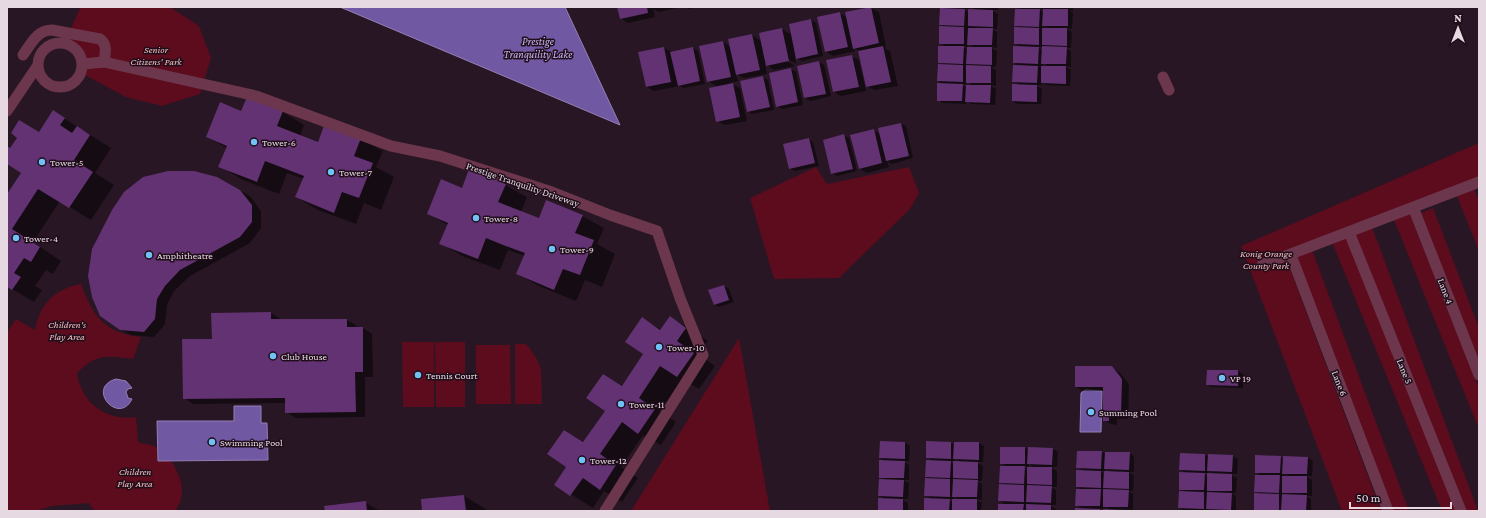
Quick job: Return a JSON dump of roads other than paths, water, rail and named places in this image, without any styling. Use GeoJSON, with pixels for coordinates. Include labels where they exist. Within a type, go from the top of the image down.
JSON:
{"type":"FeatureCollection","features":[{"type":"Feature","properties":{"kind":"street"},"geometry":{"type":"LineString","coordinates":[[23,55],[39,33],[52,30],[100,39],[105,44],[106,48],[104,62]]}},
{"type":"Feature","properties":{"kind":"street"},"geometry":{"type":"LineString","coordinates":[[64,42],[77,50],[81,56],[83,64],[79,78],[73,84],[66,87],[52,86],[41,77],[38,65],[39,57],[43,50],[56,43],[64,42]]}},
{"type":"Feature","properties":{"kind":"street","name":"Prestige Tranquility Driveway"},"geometry":{"type":"LineString","coordinates":[[83,64],[104,62],[256,96],[390,146],[440,156],[552,192],[610,215],[657,231],[680,298],[703,355],[605,511]]}},
{"type":"Feature","properties":{"kind":"street"},"geometry":{"type":"LineString","coordinates":[[7,111],[38,65]]}},
{"type":"Feature","properties":{"kind":"street"},"geometry":{"type":"LineString","coordinates":[[1157,88],[1163,77],[1169,90]]}},
{"type":"Feature","properties":{"kind":"street"},"geometry":{"type":"LineString","coordinates":[[1262,265],[1292,255],[1413,207],[1479,183]]}},
{"type":"Feature","properties":{"kind":"street","name":"Lane 4"},"geometry":{"type":"LineString","coordinates":[[1413,207],[1479,375]]}},
{"type":"Feature","properties":{"kind":"street","name":"Lane 5"},"geometry":{"type":"LineString","coordinates":[[1349,232],[1461,511]]}},
{"type":"Feature","properties":{"kind":"street","name":"Lane 6"},"geometry":{"type":"LineString","coordinates":[[1292,255],[1388,511]]}},
{"type":"Feature","properties":{"kind":"water","name":"Prestige Tranquility Lake"},"geometry":{"type":"Polygon","coordinates":[[[340,7],[565,7],[620,125],[340,7]]]}},
{"type":"Feature","properties":{"kind":"water"},"geometry":{"type":"Polygon","coordinates":[[[116,379],[126,381],[132,388],[128,389],[126,392],[128,398],[132,399],[126,406],[120,409],[113,407],[104,396],[104,390],[107,384],[116,379]]]}},
{"type":"Feature","properties":{"kind":"water","name":"Summing Pool"},"geometry":{"type":"Polygon","coordinates":[[[1085,390],[1102,391],[1101,432],[1080,432],[1081,393],[1085,390]]]}},
{"type":"Feature","properties":{"kind":"water","name":"Swimming Pool"},"geometry":{"type":"Polygon","coordinates":[[[234,406],[261,406],[261,423],[267,423],[268,460],[158,461],[157,421],[234,421],[234,406]]]}},
{"type":"Feature","properties":{"kind":"place","name":"Tower-6"},"geometry":{"type":"Point","coordinates":[254,142]}},
{"type":"Feature","properties":{"kind":"place","name":"Tower-5"},"geometry":{"type":"Point","coordinates":[42,162]}},
{"type":"Feature","properties":{"kind":"place","name":"Tower-7"},"geometry":{"type":"Point","coordinates":[331,172]}},
{"type":"Feature","properties":{"kind":"place","name":"Tower-8"},"geometry":{"type":"Point","coordinates":[476,218]}},
{"type":"Feature","properties":{"kind":"place","name":"Tower-4"},"geometry":{"type":"Point","coordinates":[16,238]}},
{"type":"Feature","properties":{"kind":"place","name":"Tower-9"},"geometry":{"type":"Point","coordinates":[552,249]}},
{"type":"Feature","properties":{"kind":"place","name":"Amphitheatre"},"geometry":{"type":"Point","coordinates":[149,255]}},
{"type":"Feature","properties":{"kind":"place","name":"Tower-10"},"geometry":{"type":"Point","coordinates":[659,347]}},
{"type":"Feature","properties":{"kind":"place","name":"Club House"},"geometry":{"type":"Point","coordinates":[273,356]}},
{"type":"Feature","properties":{"kind":"place","name":"Tennis Court"},"geometry":{"type":"Point","coordinates":[418,375]}},
{"type":"Feature","properties":{"kind":"place","name":"VP 19"},"geometry":{"type":"Point","coordinates":[1222,378]}},
{"type":"Feature","properties":{"kind":"place","name":"Tower-11"},"geometry":{"type":"Point","coordinates":[621,404]}},
{"type":"Feature","properties":{"kind":"place","name":"Summing Pool"},"geometry":{"type":"Point","coordinates":[1091,412]}},
{"type":"Feature","properties":{"kind":"place","name":"Swimming Pool"},"geometry":{"type":"Point","coordinates":[212,442]}},
{"type":"Feature","properties":{"kind":"place","name":"Tower-12"},"geometry":{"type":"Point","coordinates":[582,460]}},
{"type":"Feature","properties":{"kind":"park label","name":"Senior Citizens' Park"},"geometry":{"type":"Point","coordinates":[156,54]}},
{"type":"Feature","properties":{"kind":"park label","name":"Konig Orange County Park"},"geometry":{"type":"Point","coordinates":[1266,258]}},
{"type":"Feature","properties":{"kind":"park label","name":"Children's Play Area"},"geometry":{"type":"Point","coordinates":[67,330]}},
{"type":"Feature","properties":{"kind":"park label","name":"Children Play Area"},"geometry":{"type":"Point","coordinates":[135,476]}}]}
